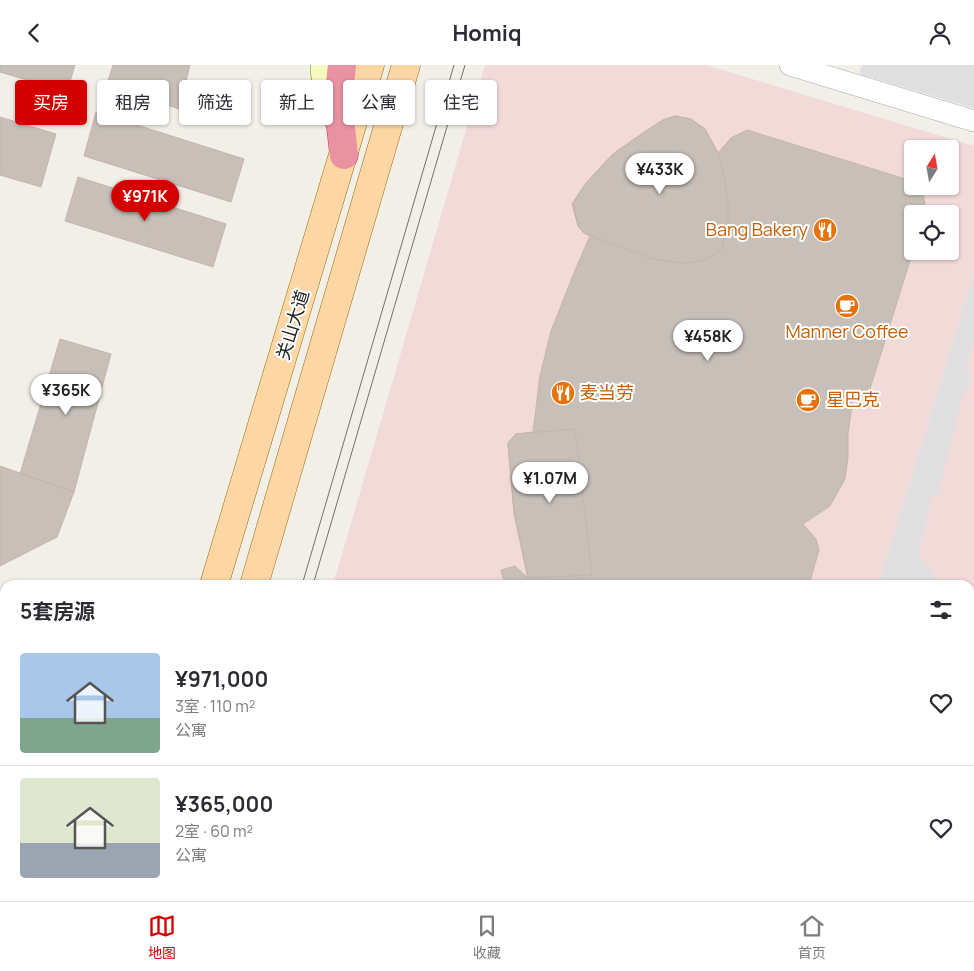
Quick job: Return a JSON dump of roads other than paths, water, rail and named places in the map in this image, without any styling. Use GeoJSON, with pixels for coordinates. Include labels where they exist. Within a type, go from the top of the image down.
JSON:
{"type":"FeatureCollection","features":[{"type":"Feature","properties":{"kind":"highway"},"geometry":{"type":"LineString","coordinates":[[342,65],[338,102],[344,155]]}},
{"type":"Feature","properties":{"kind":"main road"},"geometry":{"type":"LineString","coordinates":[[325,65],[325,74],[344,155]]}},
{"type":"Feature","properties":{"kind":"main road","name":"关山大道"},"geometry":{"type":"LineString","coordinates":[[216,580],[370,65]]}},
{"type":"Feature","properties":{"kind":"main road","name":"关山大道"},"geometry":{"type":"LineString","coordinates":[[255,580],[406,65]]}},
{"type":"Feature","properties":{"kind":"street"},"geometry":{"type":"LineString","coordinates":[[790,65],[974,121]]}},
{"type":"Feature","properties":{"kind":"tram line"},"geometry":{"type":"LineString","coordinates":[[303,580],[454,65]]}},
{"type":"Feature","properties":{"kind":"tram line"},"geometry":{"type":"LineString","coordinates":[[314,580],[465,65]]}},
{"type":"Feature","properties":{"kind":"place","name":"Bang Bakery"},"geometry":{"type":"Point","coordinates":[825,230]}},
{"type":"Feature","properties":{"kind":"place","name":"Manner Coffee"},"geometry":{"type":"Point","coordinates":[847,306]}},
{"type":"Feature","properties":{"kind":"place","name":"麦当劳"},"geometry":{"type":"Point","coordinates":[563,393]}},
{"type":"Feature","properties":{"kind":"place","name":"星巴克"},"geometry":{"type":"Point","coordinates":[808,400]}}]}
